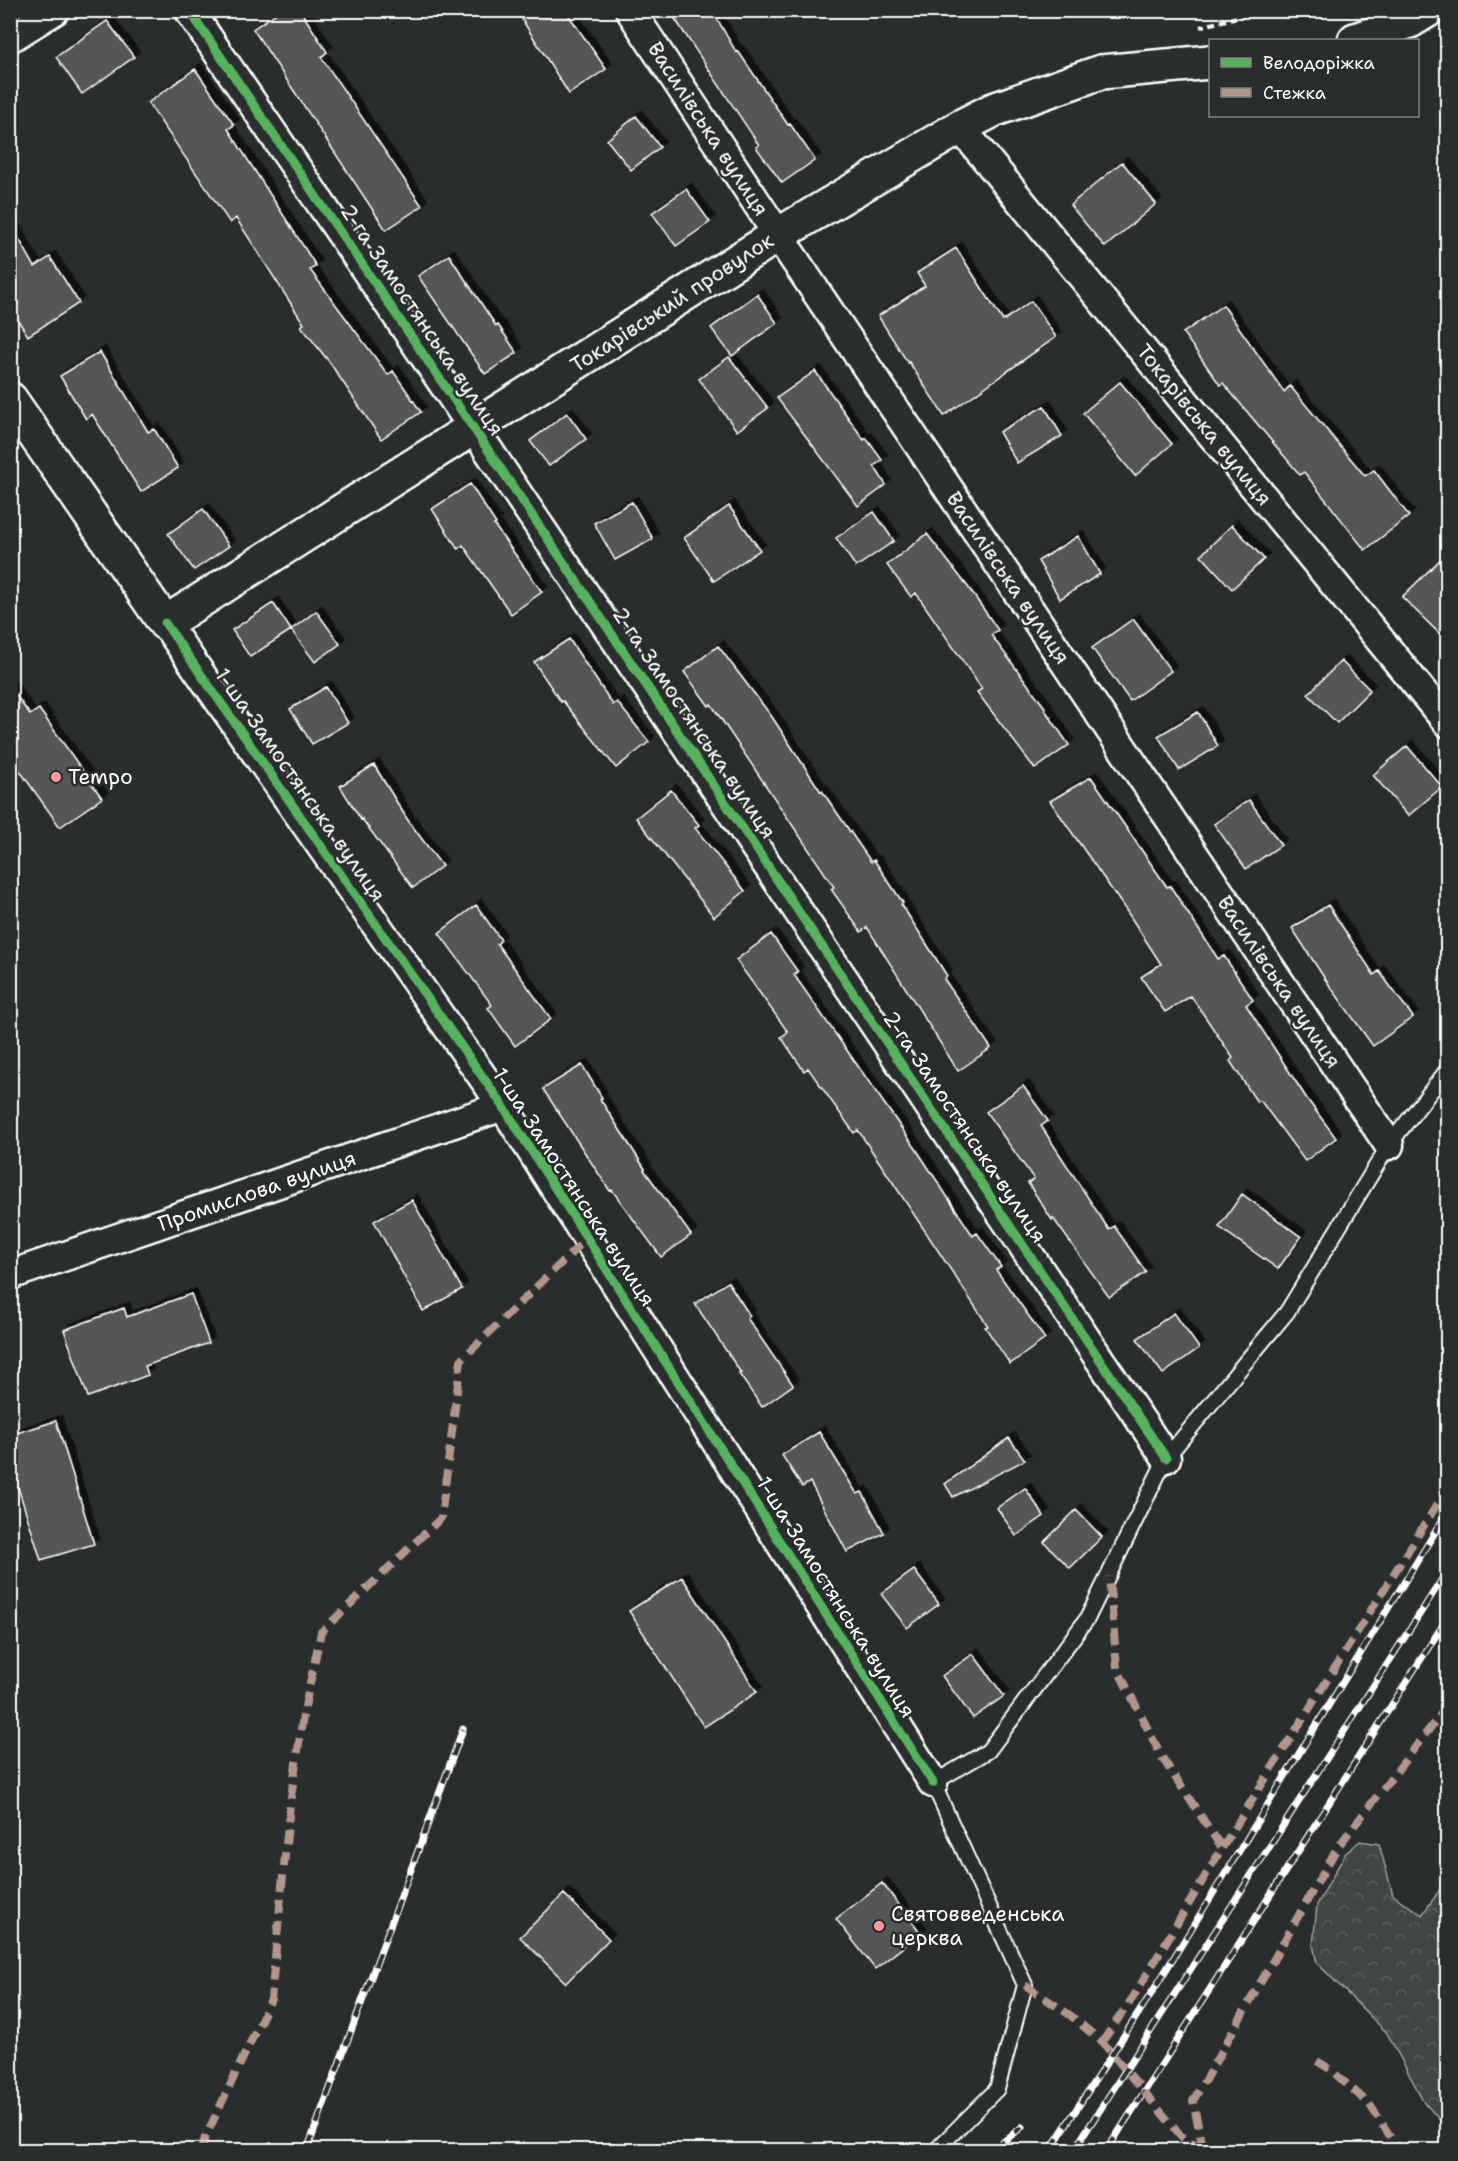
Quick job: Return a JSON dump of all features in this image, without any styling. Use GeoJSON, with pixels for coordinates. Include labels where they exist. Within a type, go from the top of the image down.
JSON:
{"type":"FeatureCollection","features":[{"type":"Feature","properties":{"kind":"main road"},"geometry":{"type":"LineString","coordinates":[[1358,39],[1410,21],[1428,10]]}},
{"type":"Feature","properties":{"kind":"main road","name":"Токарівський провулок"},"geometry":{"type":"LineString","coordinates":[[165,623],[778,235],[960,127],[993,110],[1101,72],[1209,62]]}},
{"type":"Feature","properties":{"kind":"main road","name":"1-ша Замостянська вулиця"},"geometry":{"type":"LineString","coordinates":[[10,399],[165,623]]}},
{"type":"Feature","properties":{"kind":"street"},"geometry":{"type":"LineString","coordinates":[[10,38],[55,10]]}},
{"type":"Feature","properties":{"kind":"street","name":"2-га Замостянська вулиця"},"geometry":{"type":"LineString","coordinates":[[189,10],[474,429],[1166,1458]]}},
{"type":"Feature","properties":{"kind":"street","name":"Василівська вулиця"},"geometry":{"type":"LineString","coordinates":[[630,10],[778,235],[1389,1145]]}},
{"type":"Feature","properties":{"kind":"street","name":"Токарівська вулиця"},"geometry":{"type":"LineString","coordinates":[[960,127],[1448,723]]}},
{"type":"Feature","properties":{"kind":"street","name":"1-ша Замостянська вулиця"},"geometry":{"type":"LineString","coordinates":[[165,623],[503,1106],[933,1784]]}},
{"type":"Feature","properties":{"kind":"street","name":"Промислова вулиця"},"geometry":{"type":"LineString","coordinates":[[10,1275],[503,1106]]}},
{"type":"Feature","properties":{"kind":"lane"},"geometry":{"type":"LineString","coordinates":[[936,2151],[997,2089],[1025,1985],[933,1784],[988,1751],[1087,1619],[1166,1458],[1287,1312],[1389,1145],[1448,1069]]}},
{"type":"Feature","properties":{"kind":"green space"},"geometry":{"type":"Polygon","coordinates":[[[1360,1841],[1379,1844],[1393,1895],[1422,1915],[1447,1880],[1447,2128],[1424,2102],[1387,2033],[1317,1963],[1313,1945],[1317,1905],[1345,1854],[1360,1841]]]}},
{"type":"Feature","properties":{"kind":"building"},"geometry":{"type":"Polygon","coordinates":[[[281,10],[300,10],[327,52],[321,57],[422,206],[386,230],[253,29],[281,10]]]}},
{"type":"Feature","properties":{"kind":"building"},"geometry":{"type":"Polygon","coordinates":[[[516,10],[565,10],[606,69],[569,94],[516,10]]]}},
{"type":"Feature","properties":{"kind":"building"},"geometry":{"type":"Polygon","coordinates":[[[669,10],[712,10],[736,52],[738,51],[788,125],[790,124],[815,160],[782,183],[756,147],[759,145],[669,10]]]}},
{"type":"Feature","properties":{"kind":"building"},"geometry":{"type":"Polygon","coordinates":[[[107,21],[134,57],[82,94],[56,57],[107,21]]]}},
{"type":"Feature","properties":{"kind":"building"},"geometry":{"type":"Polygon","coordinates":[[[195,69],[234,125],[228,129],[316,266],[310,270],[388,375],[393,371],[421,412],[381,439],[330,363],[301,326],[304,324],[236,218],[230,223],[148,103],[195,69]]]}},
{"type":"Feature","properties":{"kind":"building"},"geometry":{"type":"Polygon","coordinates":[[[636,116],[660,147],[631,170],[607,140],[636,116]]]}},
{"type":"Feature","properties":{"kind":"building"},"geometry":{"type":"Polygon","coordinates":[[[1122,162],[1156,204],[1105,247],[1070,205],[1122,162]]]}},
{"type":"Feature","properties":{"kind":"building"},"geometry":{"type":"Polygon","coordinates":[[[686,189],[710,222],[676,246],[652,213],[686,189]]]}},
{"type":"Feature","properties":{"kind":"building"},"geometry":{"type":"Polygon","coordinates":[[[10,223],[35,267],[50,257],[79,303],[28,336],[10,308],[10,223]]]}},
{"type":"Feature","properties":{"kind":"building"},"geometry":{"type":"Polygon","coordinates":[[[956,248],[1003,321],[1031,301],[1056,337],[944,416],[878,316],[925,286],[917,273],[956,248]]]}},
{"type":"Feature","properties":{"kind":"building"},"geometry":{"type":"Polygon","coordinates":[[[449,255],[496,326],[498,325],[517,353],[485,374],[418,276],[449,255]]]}},
{"type":"Feature","properties":{"kind":"building"},"geometry":{"type":"Polygon","coordinates":[[[757,294],[777,323],[732,356],[711,328],[757,294]]]}},
{"type":"Feature","properties":{"kind":"building"},"geometry":{"type":"Polygon","coordinates":[[[1223,305],[1284,392],[1290,386],[1365,476],[1374,470],[1409,516],[1365,550],[1304,472],[1300,475],[1223,383],[1220,385],[1183,333],[1223,305]]]}},
{"type":"Feature","properties":{"kind":"building"},"geometry":{"type":"Polygon","coordinates":[[[100,352],[148,432],[154,429],[178,468],[141,492],[92,414],[86,419],[60,376],[100,352]]]}},
{"type":"Feature","properties":{"kind":"building"},"geometry":{"type":"Polygon","coordinates":[[[729,357],[768,408],[737,431],[699,379],[729,357]]]}},
{"type":"Feature","properties":{"kind":"building"},"geometry":{"type":"Polygon","coordinates":[[[815,371],[864,440],[866,438],[882,460],[874,466],[886,485],[858,506],[777,398],[815,371]]]}},
{"type":"Feature","properties":{"kind":"building"},"geometry":{"type":"Polygon","coordinates":[[[1120,382],[1172,444],[1135,476],[1083,413],[1120,382]]]}},
{"type":"Feature","properties":{"kind":"building"},"geometry":{"type":"Polygon","coordinates":[[[1044,406],[1062,436],[1017,463],[999,432],[1044,406]]]}},
{"type":"Feature","properties":{"kind":"building"},"geometry":{"type":"Polygon","coordinates":[[[567,413],[586,439],[549,466],[530,441],[567,413]]]}},
{"type":"Feature","properties":{"kind":"building"},"geometry":{"type":"Polygon","coordinates":[[[470,484],[496,524],[494,525],[542,592],[511,614],[463,545],[458,549],[432,509],[470,484]]]}},
{"type":"Feature","properties":{"kind":"building"},"geometry":{"type":"Polygon","coordinates":[[[632,502],[653,539],[615,560],[594,523],[632,502]]]}},
{"type":"Feature","properties":{"kind":"building"},"geometry":{"type":"Polygon","coordinates":[[[729,506],[760,550],[714,581],[684,538],[729,506]]]}},
{"type":"Feature","properties":{"kind":"building"},"geometry":{"type":"Polygon","coordinates":[[[203,509],[229,546],[194,570],[168,534],[203,509]]]}},
{"type":"Feature","properties":{"kind":"building"},"geometry":{"type":"Polygon","coordinates":[[[874,512],[894,541],[856,567],[836,538],[874,512]]]}},
{"type":"Feature","properties":{"kind":"building"},"geometry":{"type":"Polygon","coordinates":[[[1232,525],[1264,559],[1232,589],[1201,555],[1232,525]]]}},
{"type":"Feature","properties":{"kind":"building"},"geometry":{"type":"Polygon","coordinates":[[[927,534],[998,630],[991,635],[1046,709],[1069,745],[1035,769],[977,692],[982,689],[916,593],[911,597],[887,565],[927,534]]]}},
{"type":"Feature","properties":{"kind":"building"},"geometry":{"type":"Polygon","coordinates":[[[1078,536],[1100,574],[1060,599],[1038,561],[1078,536]]]}},
{"type":"Feature","properties":{"kind":"building"},"geometry":{"type":"Polygon","coordinates":[[[1448,552],[1448,642],[1402,597],[1448,552]]]}},
{"type":"Feature","properties":{"kind":"building"},"geometry":{"type":"Polygon","coordinates":[[[273,603],[291,630],[250,657],[232,630],[273,603]]]}},
{"type":"Feature","properties":{"kind":"building"},"geometry":{"type":"Polygon","coordinates":[[[316,611],[340,644],[315,662],[291,630],[316,611]]]}},
{"type":"Feature","properties":{"kind":"building"},"geometry":{"type":"Polygon","coordinates":[[[1133,619],[1171,671],[1130,701],[1092,648],[1133,619]]]}},
{"type":"Feature","properties":{"kind":"building"},"geometry":{"type":"Polygon","coordinates":[[[569,639],[613,705],[617,702],[649,742],[616,768],[563,701],[561,702],[534,662],[569,639]]]}},
{"type":"Feature","properties":{"kind":"building"},"geometry":{"type":"Polygon","coordinates":[[[718,646],[772,717],[821,792],[871,862],[874,860],[947,976],[944,979],[991,1048],[958,1071],[867,927],[861,932],[831,889],[834,887],[711,704],[709,706],[684,672],[718,646]]]}},
{"type":"Feature","properties":{"kind":"building"},"geometry":{"type":"Polygon","coordinates":[[[1341,661],[1370,690],[1337,723],[1308,694],[1341,661]]]}},
{"type":"Feature","properties":{"kind":"building","name":"Tempo"},"geometry":{"type":"Polygon","coordinates":[[[10,687],[30,715],[39,709],[102,798],[60,827],[10,757],[10,687]]]}},
{"type":"Feature","properties":{"kind":"building"},"geometry":{"type":"Polygon","coordinates":[[[326,687],[348,723],[312,744],[290,709],[326,687]]]}},
{"type":"Feature","properties":{"kind":"building"},"geometry":{"type":"Polygon","coordinates":[[[1198,712],[1218,746],[1179,770],[1158,736],[1198,712]]]}},
{"type":"Feature","properties":{"kind":"building"},"geometry":{"type":"Polygon","coordinates":[[[1407,746],[1442,787],[1408,816],[1373,775],[1407,746]]]}},
{"type":"Feature","properties":{"kind":"building"},"geometry":{"type":"Polygon","coordinates":[[[374,765],[407,819],[442,866],[413,888],[361,820],[340,786],[374,765]]]}},
{"type":"Feature","properties":{"kind":"building"},"geometry":{"type":"Polygon","coordinates":[[[1091,777],[1167,887],[1170,886],[1218,959],[1224,956],[1253,1000],[1246,1005],[1307,1099],[1336,1138],[1305,1161],[1260,1100],[1257,1102],[1230,1061],[1233,1058],[1191,996],[1165,1012],[1141,977],[1161,964],[1050,801],[1091,777]]]}},
{"type":"Feature","properties":{"kind":"building"},"geometry":{"type":"Polygon","coordinates":[[[671,790],[699,825],[695,828],[745,891],[714,917],[636,818],[671,790]]]}},
{"type":"Feature","properties":{"kind":"building"},"geometry":{"type":"Polygon","coordinates":[[[1249,800],[1281,845],[1246,869],[1214,824],[1249,800]]]}},
{"type":"Feature","properties":{"kind":"building"},"geometry":{"type":"Polygon","coordinates":[[[476,905],[501,940],[497,944],[551,1019],[515,1046],[488,1008],[492,1005],[439,933],[476,905]]]}},
{"type":"Feature","properties":{"kind":"building"},"geometry":{"type":"Polygon","coordinates":[[[1328,905],[1374,975],[1379,971],[1413,1017],[1373,1046],[1292,928],[1328,905]]]}},
{"type":"Feature","properties":{"kind":"building"},"geometry":{"type":"Polygon","coordinates":[[[771,934],[798,972],[794,975],[916,1149],[973,1236],[977,1233],[1001,1267],[996,1270],[1045,1339],[1010,1364],[985,1327],[988,1326],[858,1130],[854,1133],[808,1068],[804,1071],[781,1037],[788,1032],[736,960],[771,934]]]}},
{"type":"Feature","properties":{"kind":"building"},"geometry":{"type":"Polygon","coordinates":[[[582,1065],[644,1170],[691,1235],[661,1257],[612,1190],[610,1191],[543,1089],[582,1065]]]}},
{"type":"Feature","properties":{"kind":"building"},"geometry":{"type":"Polygon","coordinates":[[[1023,1086],[1048,1121],[1041,1126],[1109,1230],[1114,1226],[1146,1272],[1109,1297],[1053,1218],[1052,1220],[1028,1183],[1034,1179],[986,1112],[1023,1086]]]}},
{"type":"Feature","properties":{"kind":"building"},"geometry":{"type":"Polygon","coordinates":[[[1242,1194],[1301,1237],[1278,1269],[1219,1227],[1242,1194]]]}},
{"type":"Feature","properties":{"kind":"building"},"geometry":{"type":"Polygon","coordinates":[[[412,1200],[462,1289],[423,1311],[374,1221],[412,1200]]]}},
{"type":"Feature","properties":{"kind":"building"},"geometry":{"type":"Polygon","coordinates":[[[728,1282],[750,1316],[747,1318],[793,1385],[762,1407],[695,1304],[728,1282]]]}},
{"type":"Feature","properties":{"kind":"building"},"geometry":{"type":"Polygon","coordinates":[[[191,1294],[209,1343],[145,1366],[148,1375],[88,1397],[64,1330],[124,1308],[127,1317],[191,1294]]]}},
{"type":"Feature","properties":{"kind":"building"},"geometry":{"type":"Polygon","coordinates":[[[1174,1313],[1199,1348],[1163,1374],[1137,1339],[1174,1313]]]}},
{"type":"Feature","properties":{"kind":"building"},"geometry":{"type":"Polygon","coordinates":[[[56,1421],[94,1544],[41,1560],[10,1462],[10,1435],[56,1421]]]}},
{"type":"Feature","properties":{"kind":"building"},"geometry":{"type":"Polygon","coordinates":[[[819,1432],[857,1494],[862,1492],[884,1533],[847,1552],[810,1482],[802,1487],[782,1455],[819,1432]]]}},
{"type":"Feature","properties":{"kind":"building"},"geometry":{"type":"Polygon","coordinates":[[[1009,1438],[1025,1460],[953,1497],[945,1484],[1009,1438]]]}},
{"type":"Feature","properties":{"kind":"building"},"geometry":{"type":"Polygon","coordinates":[[[1025,1488],[1044,1516],[1016,1536],[997,1508],[1025,1488]]]}},
{"type":"Feature","properties":{"kind":"building"},"geometry":{"type":"Polygon","coordinates":[[[1076,1510],[1102,1537],[1070,1568],[1044,1542],[1076,1510]]]}},
{"type":"Feature","properties":{"kind":"building"},"geometry":{"type":"Polygon","coordinates":[[[914,1570],[939,1604],[907,1628],[881,1594],[914,1570]]]}},
{"type":"Feature","properties":{"kind":"building"},"geometry":{"type":"Polygon","coordinates":[[[682,1577],[757,1692],[704,1727],[629,1611],[682,1577]]]}},
{"type":"Feature","properties":{"kind":"building"},"geometry":{"type":"Polygon","coordinates":[[[973,1654],[1004,1696],[973,1718],[942,1676],[973,1654]]]}},
{"type":"Feature","properties":{"kind":"building","name":"Святовведенська церква"},"geometry":{"type":"Polygon","coordinates":[[[882,1883],[921,1933],[875,1969],[836,1919],[882,1883]]]}},
{"type":"Feature","properties":{"kind":"building"},"geometry":{"type":"Polygon","coordinates":[[[564,1894],[609,1939],[566,1983],[520,1937],[564,1894]]]}},
{"type":"Feature","properties":{"kind":"railway"},"geometry":{"type":"LineString","coordinates":[[1050,2150],[1158,1983],[1448,1511]]}},
{"type":"Feature","properties":{"kind":"railway"},"geometry":{"type":"LineString","coordinates":[[1074,2150],[1448,1570]]}},
{"type":"Feature","properties":{"kind":"railway"},"geometry":{"type":"LineString","coordinates":[[1107,2150],[1448,1617]]}},
{"type":"Feature","properties":{"kind":"railway"},"geometry":{"type":"LineString","coordinates":[[307,2150],[463,1729]]}},
{"type":"Feature","properties":{"kind":"railway"},"geometry":{"type":"LineString","coordinates":[[993,2150],[1022,2127]]}},
{"type":"Feature","properties":{"kind":"marked path"},"geometry":{"type":"LineString","coordinates":[[201,2150],[271,1999],[290,1804],[303,1716],[321,1632],[441,1518],[461,1360],[587,1238]]}},
{"type":"Feature","properties":{"kind":"marked path"},"geometry":{"type":"LineString","coordinates":[[1222,1848],[1448,1487]]}},
{"type":"Feature","properties":{"kind":"marked path"},"geometry":{"type":"LineString","coordinates":[[1102,2042],[1134,1996],[1222,1848],[1163,1759],[1117,1668],[1109,1576]]}},
{"type":"Feature","properties":{"kind":"marked path"},"geometry":{"type":"LineString","coordinates":[[1203,2149],[1193,2101],[1337,1848],[1448,1705]]}},
{"type":"Feature","properties":{"kind":"marked path"},"geometry":{"type":"LineString","coordinates":[[1025,1985],[1070,2015],[1102,2042],[1182,2137],[1206,2150]]}},
{"type":"Feature","properties":{"kind":"marked path"},"geometry":{"type":"LineString","coordinates":[[1317,2061],[1330,2069],[1370,2105],[1399,2150]]}},
{"type":"Feature","properties":{"kind":"cycle path"},"geometry":{"type":"LineString","coordinates":[[189,10],[474,429],[1166,1458]]}},
{"type":"Feature","properties":{"kind":"cycle path"},"geometry":{"type":"LineString","coordinates":[[165,623],[503,1106],[933,1783]]}},
{"type":"Feature","properties":{"kind":"place","name":"Tempo"},"geometry":{"type":"Point","coordinates":[56,777]}},
{"type":"Feature","properties":{"kind":"place","name":"Святовведенська церква"},"geometry":{"type":"Point","coordinates":[879,1926]}}]}
